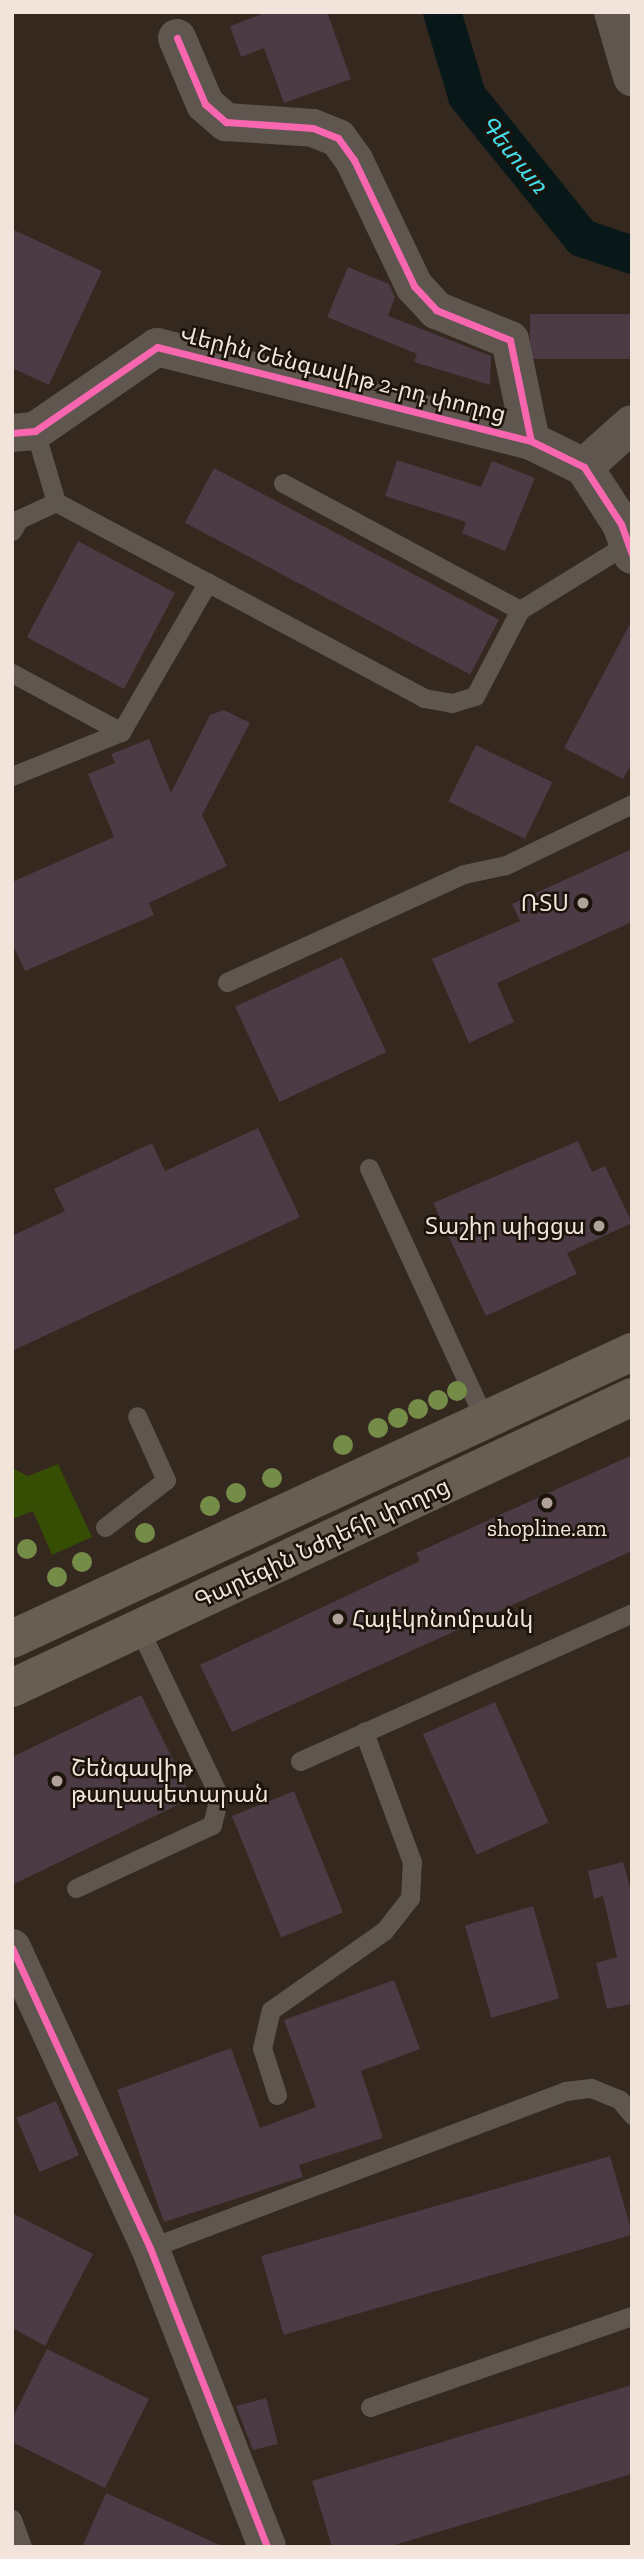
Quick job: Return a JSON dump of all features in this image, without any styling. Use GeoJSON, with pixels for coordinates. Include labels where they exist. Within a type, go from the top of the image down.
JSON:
{"type":"FeatureCollection","features":[{"type":"Feature","properties":{"kind":"main road","name":"Գարեգին Նժդեհի փողոց"},"geometry":{"type":"LineString","coordinates":[[12,1639],[486,1422],[632,1352]]}},
{"type":"Feature","properties":{"kind":"main road","name":"Գարեգին Նժդեհի փողոց"},"geometry":{"type":"LineString","coordinates":[[12,1688],[632,1397]]}},
{"type":"Feature","properties":{"kind":"street"},"geometry":{"type":"LineString","coordinates":[[612,12],[632,77]]}},
{"type":"Feature","properties":{"kind":"street"},"geometry":{"type":"LineString","coordinates":[[177,38],[205,104],[226,122],[313,128],[338,138],[354,160],[414,286],[436,310],[510,340],[531,441]]}},
{"type":"Feature","properties":{"kind":"street","name":"Վերին Շենգավիթ 2-րդ փողոց"},"geometry":{"type":"LineString","coordinates":[[24,432],[157,347],[531,441],[584,467]]}},
{"type":"Feature","properties":{"kind":"street"},"geometry":{"type":"LineString","coordinates":[[629,549],[584,467],[632,424]]}},
{"type":"Feature","properties":{"kind":"street"},"geometry":{"type":"LineString","coordinates":[[12,1948],[150,2248],[267,2547]]}},
{"type":"Feature","properties":{"kind":"lane"},"geometry":{"type":"LineString","coordinates":[[24,432],[56,502],[379,677],[424,698],[452,703],[475,696],[520,610],[629,549]]}},
{"type":"Feature","properties":{"kind":"lane"},"geometry":{"type":"LineString","coordinates":[[283,483],[520,610]]}},
{"type":"Feature","properties":{"kind":"lane"},"geometry":{"type":"LineString","coordinates":[[12,531],[19,519],[56,502]]}},
{"type":"Feature","properties":{"kind":"lane"},"geometry":{"type":"LineString","coordinates":[[12,776],[121,732],[208,582]]}},
{"type":"Feature","properties":{"kind":"lane"},"geometry":{"type":"LineString","coordinates":[[12,673],[121,732]]}},
{"type":"Feature","properties":{"kind":"lane"},"geometry":{"type":"LineString","coordinates":[[227,982],[464,874],[506,866],[632,804]]}},
{"type":"Feature","properties":{"kind":"lane"},"geometry":{"type":"LineString","coordinates":[[369,1168],[486,1422]]}},
{"type":"Feature","properties":{"kind":"lane"},"geometry":{"type":"LineString","coordinates":[[105,1527],[166,1480],[137,1416]]}},
{"type":"Feature","properties":{"kind":"lane"},"geometry":{"type":"LineString","coordinates":[[300,1761],[632,1613]]}},
{"type":"Feature","properties":{"kind":"lane"},"geometry":{"type":"LineString","coordinates":[[76,1888],[212,1825],[219,1796],[139,1628]]}},
{"type":"Feature","properties":{"kind":"lane"},"geometry":{"type":"LineString","coordinates":[[277,2095],[262,2048],[271,2010],[384,1931],[410,1898],[412,1862],[364,1732]]}},
{"type":"Feature","properties":{"kind":"lane"},"geometry":{"type":"LineString","coordinates":[[150,2248],[565,2091],[591,2088],[620,2100],[632,2115]]}},
{"type":"Feature","properties":{"kind":"lane"},"geometry":{"type":"LineString","coordinates":[[370,2407],[632,2316]]}},
{"type":"Feature","properties":{"kind":"lane"},"geometry":{"type":"LineString","coordinates":[[12,2519],[22,2547]]}},
{"type":"Feature","properties":{"kind":"green space"},"geometry":{"type":"Polygon","coordinates":[[[58,1464],[92,1537],[52,1555],[33,1511],[12,1519],[12,1468],[28,1476],[58,1464]]]}},
{"type":"Feature","properties":{"kind":"building"},"geometry":{"type":"Polygon","coordinates":[[[267,12],[327,12],[351,79],[284,103],[264,48],[241,57],[230,26],[267,12]]]}},
{"type":"Feature","properties":{"kind":"building"},"geometry":{"type":"Polygon","coordinates":[[[12,229],[102,271],[49,385],[12,368],[12,229]]]}},
{"type":"Feature","properties":{"kind":"building"},"geometry":{"type":"Polygon","coordinates":[[[348,267],[389,284],[395,297],[388,316],[491,356],[490,385],[414,362],[417,354],[327,317],[348,267]]]}},
{"type":"Feature","properties":{"kind":"building"},"geometry":{"type":"Polygon","coordinates":[[[530,314],[632,314],[632,359],[530,359],[530,314]]]}},
{"type":"Feature","properties":{"kind":"building"},"geometry":{"type":"Polygon","coordinates":[[[397,460],[481,487],[492,461],[535,478],[505,551],[462,533],[466,522],[385,496],[397,460]]]}},
{"type":"Feature","properties":{"kind":"building"},"geometry":{"type":"Polygon","coordinates":[[[214,468],[499,620],[470,674],[185,523],[214,468]]]}},
{"type":"Feature","properties":{"kind":"building"},"geometry":{"type":"Polygon","coordinates":[[[78,541],[175,593],[124,689],[27,637],[78,541]]]}},
{"type":"Feature","properties":{"kind":"building"},"geometry":{"type":"Polygon","coordinates":[[[632,620],[632,763],[623,779],[564,748],[632,620]]]}},
{"type":"Feature","properties":{"kind":"building"},"geometry":{"type":"Polygon","coordinates":[[[224,710],[250,723],[202,815],[227,866],[149,903],[154,915],[25,971],[12,943],[12,882],[114,837],[88,774],[115,763],[111,754],[149,739],[171,793],[210,715],[224,710]]]}},
{"type":"Feature","properties":{"kind":"building"},"geometry":{"type":"Polygon","coordinates":[[[476,745],[552,782],[525,839],[448,802],[476,745]]]}},
{"type":"Feature","properties":{"kind":"building"},"geometry":{"type":"Polygon","coordinates":[[[632,849],[632,922],[497,983],[514,1022],[469,1043],[432,959],[520,921],[512,904],[632,849]]]}},
{"type":"Feature","properties":{"kind":"building"},"geometry":{"type":"Polygon","coordinates":[[[342,957],[386,1052],[279,1102],[235,1007],[342,957]]]}},
{"type":"Feature","properties":{"kind":"building"},"geometry":{"type":"Polygon","coordinates":[[[258,1128],[300,1217],[12,1351],[12,1236],[65,1211],[54,1189],[152,1143],[165,1171],[258,1128]]]}},
{"type":"Feature","properties":{"kind":"building"},"geometry":{"type":"Polygon","coordinates":[[[578,1141],[592,1172],[605,1166],[632,1223],[567,1253],[577,1274],[486,1316],[433,1203],[578,1141]]]}},
{"type":"Feature","properties":{"kind":"building"},"geometry":{"type":"Polygon","coordinates":[[[632,1455],[632,1551],[232,1732],[200,1665],[420,1561],[416,1553],[632,1455]]]}},
{"type":"Feature","properties":{"kind":"building"},"geometry":{"type":"Polygon","coordinates":[[[141,1695],[192,1798],[12,1885],[12,1757],[141,1695]]]}},
{"type":"Feature","properties":{"kind":"building"},"geometry":{"type":"Polygon","coordinates":[[[495,1702],[549,1823],[477,1855],[423,1734],[495,1702]]]}},
{"type":"Feature","properties":{"kind":"building"},"geometry":{"type":"Polygon","coordinates":[[[294,1791],[343,1912],[281,1938],[232,1816],[294,1791]]]}},
{"type":"Feature","properties":{"kind":"building"},"geometry":{"type":"Polygon","coordinates":[[[623,1862],[632,1894],[632,2004],[607,2009],[596,1963],[617,1957],[603,1896],[594,1899],[588,1871],[623,1862]]]}},
{"type":"Feature","properties":{"kind":"building"},"geometry":{"type":"Polygon","coordinates":[[[533,1906],[559,1998],[491,2018],[465,1926],[533,1906]]]}},
{"type":"Feature","properties":{"kind":"building"},"geometry":{"type":"Polygon","coordinates":[[[394,1980],[420,2049],[361,2071],[383,2138],[299,2165],[303,2177],[164,2222],[117,2090],[231,2048],[260,2128],[316,2107],[284,2020],[394,1980]]]}},
{"type":"Feature","properties":{"kind":"building"},"geometry":{"type":"Polygon","coordinates":[[[56,2101],[79,2155],[39,2172],[16,2118],[56,2101]]]}},
{"type":"Feature","properties":{"kind":"building"},"geometry":{"type":"Polygon","coordinates":[[[610,2156],[632,2235],[284,2335],[261,2256],[610,2156]]]}},
{"type":"Feature","properties":{"kind":"building"},"geometry":{"type":"Polygon","coordinates":[[[12,2213],[93,2254],[45,2346],[12,2328],[12,2213]]]}},
{"type":"Feature","properties":{"kind":"building"},"geometry":{"type":"Polygon","coordinates":[[[47,2349],[149,2399],[105,2488],[12,2442],[12,2419],[47,2349]]]}},
{"type":"Feature","properties":{"kind":"building"},"geometry":{"type":"Polygon","coordinates":[[[632,2385],[632,2474],[388,2547],[332,2547],[312,2481],[632,2385]]]}},
{"type":"Feature","properties":{"kind":"building"},"geometry":{"type":"Polygon","coordinates":[[[266,2398],[278,2444],[253,2450],[236,2406],[266,2398]]]}},
{"type":"Feature","properties":{"kind":"building"},"geometry":{"type":"Polygon","coordinates":[[[106,2493],[224,2547],[82,2547],[106,2493]]]}},
{"type":"Feature","properties":{"kind":"waterway","name":"Գետառ"},"geometry":{"type":"LineString","coordinates":[[442,12],[467,96],[582,238],[632,255]]}},
{"type":"Feature","properties":{"kind":"cycle path"},"geometry":{"type":"LineString","coordinates":[[177,38],[205,104],[226,122],[313,128],[338,138],[354,160],[414,286],[436,310],[510,340],[531,441]]}},
{"type":"Feature","properties":{"kind":"cycle path"},"geometry":{"type":"LineString","coordinates":[[12,433],[35,431],[157,347],[531,441],[584,467],[621,524],[632,555]]}},
{"type":"Feature","properties":{"kind":"cycle path"},"geometry":{"type":"LineString","coordinates":[[12,1948],[150,2248],[267,2547]]}},
{"type":"Feature","properties":{"kind":"place","name":"ՌՏՍ"},"geometry":{"type":"Point","coordinates":[583,903]}},
{"type":"Feature","properties":{"kind":"place","name":"Տաշիր պիցցա"},"geometry":{"type":"Point","coordinates":[599,1226]}},
{"type":"Feature","properties":{"kind":"place","name":"shopline.am"},"geometry":{"type":"Point","coordinates":[547,1503]}},
{"type":"Feature","properties":{"kind":"place","name":"Հայէկոնոմբանկ"},"geometry":{"type":"Point","coordinates":[338,1619]}},
{"type":"Feature","properties":{"kind":"place","name":"Շենգավիթ թաղապետարան"},"geometry":{"type":"Point","coordinates":[57,1781]}}]}
